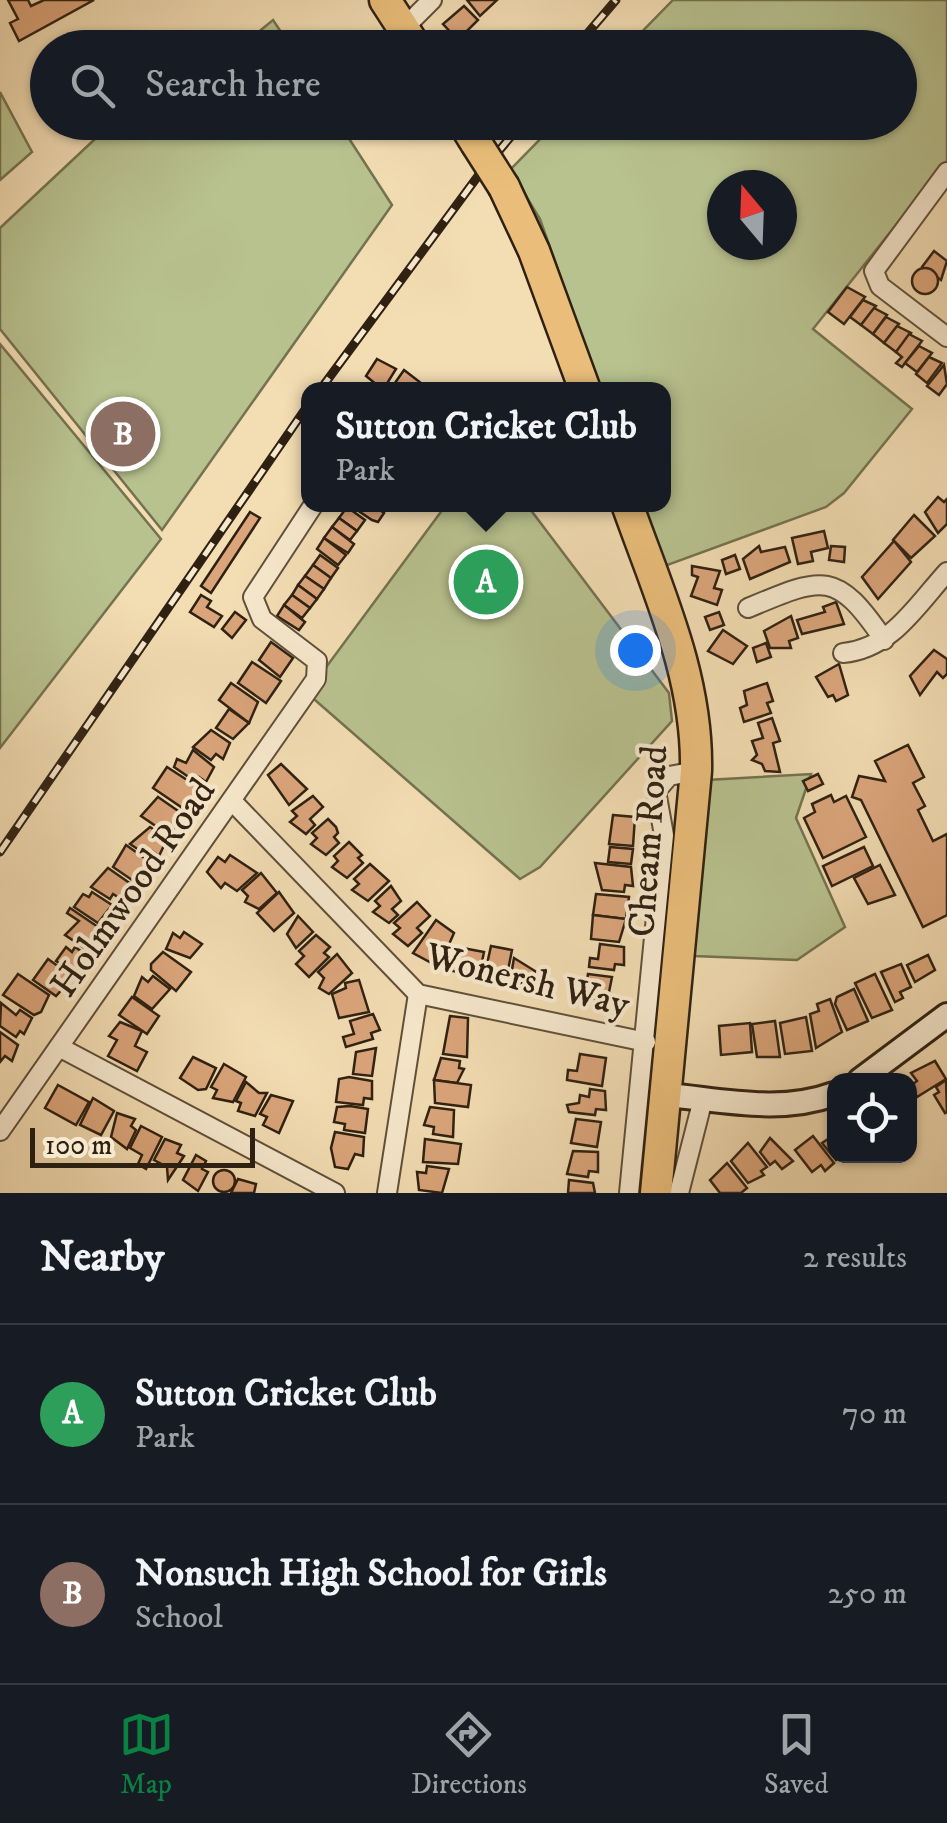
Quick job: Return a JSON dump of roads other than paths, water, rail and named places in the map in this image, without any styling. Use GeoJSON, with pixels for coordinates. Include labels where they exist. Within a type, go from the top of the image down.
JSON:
{"type":"FeatureCollection","features":[{"type":"Feature","properties":{"kind":"highway"},"geometry":{"type":"LineString","coordinates":[[385,0],[405,30]]}},
{"type":"Feature","properties":{"kind":"highway"},"geometry":{"type":"LineString","coordinates":[[473,140],[504,188],[534,250],[582,382]]}},
{"type":"Feature","properties":{"kind":"highway","name":"Cheam Road"},"geometry":{"type":"LineString","coordinates":[[629,512],[690,682],[696,770],[656,1193]]}},
{"type":"Feature","properties":{"kind":"street"},"geometry":{"type":"LineString","coordinates":[[415,30],[432,0]]}},
{"type":"Feature","properties":{"kind":"street"},"geometry":{"type":"LineString","coordinates":[[947,172],[911,230],[876,264],[874,278],[947,337]]}},
{"type":"Feature","properties":{"kind":"street","name":"Holmwood Road"},"geometry":{"type":"LineString","coordinates":[[0,1132],[316,680],[317,661],[262,618],[253,598],[309,512]]}},
{"type":"Feature","properties":{"kind":"street"},"geometry":{"type":"LineString","coordinates":[[843,654],[864,652],[884,640],[947,572]]}},
{"type":"Feature","properties":{"kind":"street"},"geometry":{"type":"LineString","coordinates":[[748,608],[826,584],[846,591],[884,640]]}},
{"type":"Feature","properties":{"kind":"street"},"geometry":{"type":"LineString","coordinates":[[628,1193],[664,835],[656,791],[669,776],[696,770]]}},
{"type":"Feature","properties":{"kind":"street","name":"Wonersh Way"},"geometry":{"type":"LineString","coordinates":[[232,800],[418,994],[646,1042]]}},
{"type":"Feature","properties":{"kind":"street"},"geometry":{"type":"LineString","coordinates":[[387,1193],[418,994]]}},
{"type":"Feature","properties":{"kind":"street"},"geometry":{"type":"LineString","coordinates":[[869,1073],[947,1015]]}},
{"type":"Feature","properties":{"kind":"street"},"geometry":{"type":"LineString","coordinates":[[59,1047],[334,1193]]}},
{"type":"Feature","properties":{"kind":"street"},"geometry":{"type":"LineString","coordinates":[[667,1095],[791,1104],[827,1096]]}},
{"type":"Feature","properties":{"kind":"street"},"geometry":{"type":"LineString","coordinates":[[680,1193],[703,1100]]}},
{"type":"Feature","properties":{"kind":"railway"},"geometry":{"type":"LineString","coordinates":[[590,30],[616,0]]}},
{"type":"Feature","properties":{"kind":"railway"},"geometry":{"type":"LineString","coordinates":[[326,382],[508,140]]}},
{"type":"Feature","properties":{"kind":"railway"},"geometry":{"type":"LineString","coordinates":[[0,852],[301,415]]}},
{"type":"Feature","properties":{"kind":"place","name":"Nonsuch High School for Girls"},"geometry":{"type":"Point","coordinates":[123,434]}},
{"type":"Feature","properties":{"kind":"place","name":"Sutton Cricket Club"},"geometry":{"type":"Point","coordinates":[486,582]}}]}
